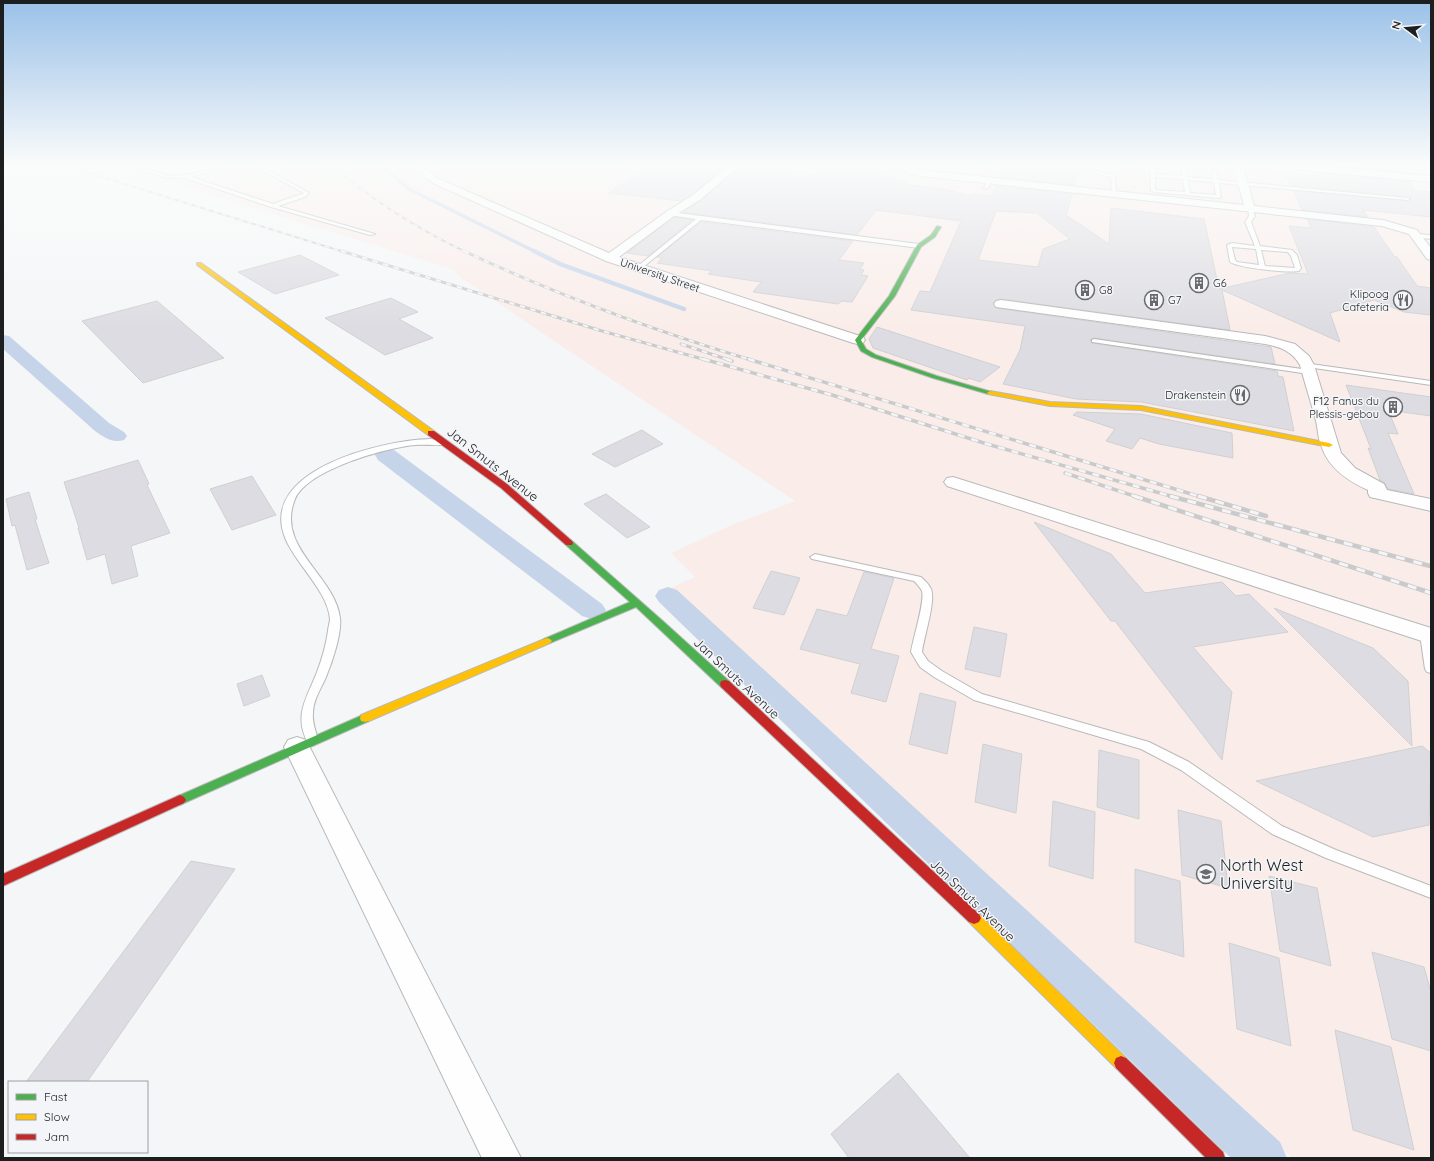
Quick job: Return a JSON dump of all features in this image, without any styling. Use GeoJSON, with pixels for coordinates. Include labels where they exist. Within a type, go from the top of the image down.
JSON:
{"type":"FeatureCollection","features":[{"type":"Feature","properties":{"kind":"street"},"geometry":{"type":"LineString","coordinates":[[525,220],[610,258]]}},
{"type":"Feature","properties":{"kind":"street","name":"University Street"},"geometry":{"type":"LineString","coordinates":[[610,258],[662,220]]}},
{"type":"Feature","properties":{"kind":"street"},"geometry":{"type":"LineString","coordinates":[[1356,220],[1383,223],[1407,230],[1416,236],[1431,256]]}},
{"type":"Feature","properties":{"kind":"street"},"geometry":{"type":"LineString","coordinates":[[939,227],[933,236],[918,246],[892,296],[858,340],[858,346],[871,354],[937,379],[974,391],[1053,404],[1124,406],[1141,408],[1329,445]]}},
{"type":"Feature","properties":{"kind":"street","name":"University Street"},"geometry":{"type":"LineString","coordinates":[[610,258],[858,340]]}},
{"type":"Feature","properties":{"kind":"street","name":"Jan Smuts Avenue"},"geometry":{"type":"LineString","coordinates":[[199,264],[504,486],[667,630],[938,883],[1217,1158]]}},
{"type":"Feature","properties":{"kind":"street"},"geometry":{"type":"LineString","coordinates":[[1001,304],[1281,343],[1293,348],[1302,356],[1308,369],[1327,430],[1329,445],[1345,469],[1356,478],[1378,488],[1376,493],[1431,505]]}},
{"type":"Feature","properties":{"kind":"street"},"geometry":{"type":"LineString","coordinates":[[953,482],[1428,635]]}},
{"type":"Feature","properties":{"kind":"street"},"geometry":{"type":"LineString","coordinates":[[3,880],[305,744],[637,603]]}},
{"type":"Feature","properties":{"kind":"street"},"geometry":{"type":"LineString","coordinates":[[305,744],[502,1158]]}},
{"type":"Feature","properties":{"kind":"lane"},"geometry":{"type":"LineString","coordinates":[[323,220],[372,234]]}},
{"type":"Feature","properties":{"kind":"lane"},"geometry":{"type":"LineString","coordinates":[[640,267],[697,220]]}},
{"type":"Feature","properties":{"kind":"lane"},"geometry":{"type":"LineString","coordinates":[[717,220],[918,246]]}},
{"type":"Feature","properties":{"kind":"lane"},"geometry":{"type":"LineString","coordinates":[[1249,220],[1248,222],[1258,247],[1263,268]]}},
{"type":"Feature","properties":{"kind":"lane"},"geometry":{"type":"LineString","coordinates":[[1416,236],[1431,237]]}},
{"type":"Feature","properties":{"kind":"lane"},"geometry":{"type":"LineString","coordinates":[[1232,244],[1258,247],[1290,251],[1294,255],[1298,268],[1291,271],[1242,265],[1232,261],[1229,246],[1232,244]]}},
{"type":"Feature","properties":{"kind":"lane"},"geometry":{"type":"LineString","coordinates":[[1094,341],[1308,369],[1431,383]]}},
{"type":"Feature","properties":{"kind":"lane"},"geometry":{"type":"LineString","coordinates":[[305,744],[310,696],[325,667],[331,645],[335,619],[328,600],[290,540],[286,519],[289,502],[294,491],[319,472],[370,451],[384,447],[426,441],[445,443]]}},
{"type":"Feature","properties":{"kind":"lane"},"geometry":{"type":"LineString","coordinates":[[815,558],[916,579],[926,588],[928,598],[918,637],[916,652],[924,664],[933,671],[978,697],[1146,745],[1185,766],[1277,830],[1331,854],[1431,892]]}},
{"type":"Feature","properties":{"kind":"lane"},"geometry":{"type":"LineString","coordinates":[[1428,635],[1431,669]]}},
{"type":"Feature","properties":{"kind":"shaded area","name":"North West University"},"geometry":{"type":"Polygon","coordinates":[[[294,220],[1431,220],[1431,1158],[1292,1158],[668,589],[695,577],[671,553],[734,524],[795,501],[557,343],[460,277],[452,269],[294,220]]]}},
{"type":"Feature","properties":{"kind":"building"},"geometry":{"type":"Polygon","coordinates":[[[671,220],[692,220],[648,256],[627,253],[671,220]]]}},
{"type":"Feature","properties":{"kind":"building"},"geometry":{"type":"Polygon","coordinates":[[[745,220],[868,220],[857,235],[745,220]]]}},
{"type":"Feature","properties":{"kind":"building"},"geometry":{"type":"Polygon","coordinates":[[[955,220],[993,220],[978,260],[1038,267],[1043,249],[1070,239],[1046,220],[1074,220],[1109,244],[1110,220],[1204,220],[1219,289],[1290,273],[1308,274],[1289,226],[1311,228],[1308,220],[1317,220],[1374,227],[1417,286],[1431,288],[1431,315],[1404,312],[1374,300],[1330,313],[1340,342],[1222,290],[1230,330],[1001,299],[996,300],[993,303],[996,308],[1271,347],[1275,364],[1094,338],[1090,340],[1092,343],[1277,371],[1278,376],[1283,377],[1294,431],[1141,402],[1076,399],[1003,384],[1020,350],[1025,326],[911,310],[920,291],[930,292],[961,221],[955,220]]]}},
{"type":"Feature","properties":{"kind":"building"},"geometry":{"type":"Polygon","coordinates":[[[701,222],[853,241],[839,260],[864,263],[860,269],[864,270],[861,275],[868,276],[852,302],[842,301],[838,304],[753,292],[761,282],[708,274],[712,271],[657,263],[662,258],[657,257],[701,222]]]}},
{"type":"Feature","properties":{"kind":"building"},"geometry":{"type":"Polygon","coordinates":[[[300,255],[339,275],[275,294],[238,272],[300,255]]]}},
{"type":"Feature","properties":{"kind":"building"},"geometry":{"type":"Polygon","coordinates":[[[391,298],[418,312],[399,319],[433,338],[385,355],[325,318],[391,298]]]}},
{"type":"Feature","properties":{"kind":"building"},"geometry":{"type":"Polygon","coordinates":[[[157,301],[224,358],[143,383],[82,321],[157,301]]]}},
{"type":"Feature","properties":{"kind":"building"},"geometry":{"type":"Polygon","coordinates":[[[877,327],[1000,367],[980,382],[969,378],[967,380],[873,348],[869,339],[877,327]]]}},
{"type":"Feature","properties":{"kind":"building"},"geometry":{"type":"Polygon","coordinates":[[[1346,385],[1431,397],[1431,416],[1388,410],[1398,434],[1388,433],[1414,494],[1388,489],[1385,483],[1380,480],[1368,448],[1371,449],[1346,385]]]}},
{"type":"Feature","properties":{"kind":"building"},"geometry":{"type":"Polygon","coordinates":[[[1077,412],[1141,414],[1232,433],[1233,458],[1159,444],[1140,438],[1132,449],[1106,441],[1115,429],[1073,415],[1077,412]]]}},
{"type":"Feature","properties":{"kind":"building"},"geometry":{"type":"Polygon","coordinates":[[[642,430],[663,444],[615,467],[592,454],[642,430]]]}},
{"type":"Feature","properties":{"kind":"building"},"geometry":{"type":"Polygon","coordinates":[[[138,460],[149,484],[147,485],[170,533],[131,546],[138,576],[112,584],[105,554],[87,560],[79,528],[64,482],[138,460]]]}},
{"type":"Feature","properties":{"kind":"building"},"geometry":{"type":"Polygon","coordinates":[[[252,476],[276,515],[232,530],[210,489],[252,476]]]}},
{"type":"Feature","properties":{"kind":"building"},"geometry":{"type":"Polygon","coordinates":[[[29,492],[37,519],[35,519],[49,563],[27,570],[15,525],[12,526],[6,499],[29,492]]]}},
{"type":"Feature","properties":{"kind":"building"},"geometry":{"type":"Polygon","coordinates":[[[606,494],[650,527],[627,538],[584,504],[606,494]]]}},
{"type":"Feature","properties":{"kind":"building"},"geometry":{"type":"Polygon","coordinates":[[[1034,522],[1111,554],[1145,593],[1222,582],[1236,596],[1249,594],[1288,632],[1193,647],[1232,692],[1222,760],[1115,621],[1111,621],[1034,522]]]}},
{"type":"Feature","properties":{"kind":"building"},"geometry":{"type":"Polygon","coordinates":[[[771,571],[800,578],[784,615],[753,608],[771,571]]]}},
{"type":"Feature","properties":{"kind":"building"},"geometry":{"type":"Polygon","coordinates":[[[864,572],[894,578],[871,649],[899,656],[886,702],[851,693],[860,664],[800,649],[817,609],[847,616],[864,572]]]}},
{"type":"Feature","properties":{"kind":"building"},"geometry":{"type":"Polygon","coordinates":[[[1274,608],[1373,648],[1408,681],[1412,746],[1274,608]]]}},
{"type":"Feature","properties":{"kind":"building"},"geometry":{"type":"Polygon","coordinates":[[[974,627],[1007,634],[1000,677],[965,669],[974,627]]]}},
{"type":"Feature","properties":{"kind":"building"},"geometry":{"type":"Polygon","coordinates":[[[262,675],[270,696],[244,706],[237,684],[262,675]]]}},
{"type":"Feature","properties":{"kind":"building"},"geometry":{"type":"Polygon","coordinates":[[[920,693],[956,702],[947,754],[909,744],[920,693]]]}},
{"type":"Feature","properties":{"kind":"building"},"geometry":{"type":"Polygon","coordinates":[[[983,744],[1022,754],[1016,813],[975,802],[983,744]]]}},
{"type":"Feature","properties":{"kind":"building"},"geometry":{"type":"Polygon","coordinates":[[[1422,746],[1431,753],[1429,825],[1373,837],[1256,781],[1422,746]]]}},
{"type":"Feature","properties":{"kind":"building"},"geometry":{"type":"Polygon","coordinates":[[[1099,750],[1139,760],[1139,819],[1097,807],[1099,750]]]}},
{"type":"Feature","properties":{"kind":"building"},"geometry":{"type":"Polygon","coordinates":[[[1053,801],[1095,812],[1093,879],[1049,866],[1053,801]]]}},
{"type":"Feature","properties":{"kind":"building"},"geometry":{"type":"Polygon","coordinates":[[[1178,810],[1221,821],[1228,888],[1182,875],[1178,810]]]}},
{"type":"Feature","properties":{"kind":"building"},"geometry":{"type":"Polygon","coordinates":[[[191,861],[235,869],[88,1081],[27,1081],[191,861]]]}},
{"type":"Feature","properties":{"kind":"building"},"geometry":{"type":"Polygon","coordinates":[[[1135,869],[1180,881],[1184,957],[1135,942],[1135,869]]]}},
{"type":"Feature","properties":{"kind":"building"},"geometry":{"type":"Polygon","coordinates":[[[1269,876],[1317,888],[1331,966],[1280,951],[1269,876]]]}},
{"type":"Feature","properties":{"kind":"building"},"geometry":{"type":"Polygon","coordinates":[[[1229,943],[1279,958],[1291,1046],[1237,1029],[1229,943]]]}},
{"type":"Feature","properties":{"kind":"building"},"geometry":{"type":"Polygon","coordinates":[[[1372,952],[1424,967],[1431,992],[1431,1051],[1392,1039],[1372,952]]]}},
{"type":"Feature","properties":{"kind":"building"},"geometry":{"type":"Polygon","coordinates":[[[1335,1030],[1391,1047],[1414,1150],[1353,1130],[1335,1030]]]}},
{"type":"Feature","properties":{"kind":"building"},"geometry":{"type":"Polygon","coordinates":[[[898,1073],[970,1158],[849,1158],[831,1134],[898,1073]]]}},
{"type":"Feature","properties":{"kind":"waterway"},"geometry":{"type":"LineString","coordinates":[[472,220],[536,252]]}},
{"type":"Feature","properties":{"kind":"waterway"},"geometry":{"type":"LineString","coordinates":[[536,252],[560,264],[684,309]]}},
{"type":"Feature","properties":{"kind":"waterway"},"geometry":{"type":"LineString","coordinates":[[3,340],[102,427],[117,436]]}},
{"type":"Feature","properties":{"kind":"waterway"},"geometry":{"type":"LineString","coordinates":[[386,455],[592,610]]}},
{"type":"Feature","properties":{"kind":"waterway"},"geometry":{"type":"LineString","coordinates":[[668,596],[1264,1158]]}},
{"type":"Feature","properties":{"kind":"railway"},"geometry":{"type":"LineString","coordinates":[[242,220],[344,252]]}},
{"type":"Feature","properties":{"kind":"railway"},"geometry":{"type":"LineString","coordinates":[[407,220],[464,251]]}},
{"type":"Feature","properties":{"kind":"railway"},"geometry":{"type":"LineString","coordinates":[[341,251],[602,331],[706,360]]}},
{"type":"Feature","properties":{"kind":"railway"},"geometry":{"type":"LineString","coordinates":[[464,251],[534,282],[606,311],[751,360]]}},
{"type":"Feature","properties":{"kind":"railway"},"geometry":{"type":"LineString","coordinates":[[681,344],[732,361]]}},
{"type":"Feature","properties":{"kind":"railway"},"geometry":{"type":"LineString","coordinates":[[703,359],[832,395],[987,444],[1174,497]]}},
{"type":"Feature","properties":{"kind":"railway"},"geometry":{"type":"LineString","coordinates":[[748,359],[1201,497]]}},
{"type":"Feature","properties":{"kind":"railway"},"geometry":{"type":"LineString","coordinates":[[1065,473],[1134,496]]}},
{"type":"Feature","properties":{"kind":"railway"},"geometry":{"type":"LineString","coordinates":[[1134,496],[1431,593]]}},
{"type":"Feature","properties":{"kind":"railway"},"geometry":{"type":"LineString","coordinates":[[1170,496],[1430,566]]}},
{"type":"Feature","properties":{"kind":"railway"},"geometry":{"type":"LineString","coordinates":[[1198,496],[1266,516]]}},
{"type":"Feature","properties":{"kind":"traffic: fast"},"geometry":{"type":"LineString","coordinates":[[939,227],[933,236],[919,246],[892,296],[858,340],[863,350],[874,356],[935,377],[990,393]]}},
{"type":"Feature","properties":{"kind":"traffic: fast"},"geometry":{"type":"LineString","coordinates":[[569,543],[662,625],[725,684]]}},
{"type":"Feature","properties":{"kind":"traffic: fast"},"geometry":{"type":"LineString","coordinates":[[547,641],[637,603]]}},
{"type":"Feature","properties":{"kind":"traffic: fast"},"geometry":{"type":"LineString","coordinates":[[180,800],[365,718]]}},
{"type":"Feature","properties":{"kind":"traffic: slow"},"geometry":{"type":"LineString","coordinates":[[199,264],[431,433]]}},
{"type":"Feature","properties":{"kind":"traffic: slow"},"geometry":{"type":"LineString","coordinates":[[990,393],[1050,404],[1141,408],[1329,445]]}},
{"type":"Feature","properties":{"kind":"traffic: slow"},"geometry":{"type":"LineString","coordinates":[[365,718],[547,641]]}},
{"type":"Feature","properties":{"kind":"traffic: slow"},"geometry":{"type":"LineString","coordinates":[[974,918],[1121,1063]]}},
{"type":"Feature","properties":{"kind":"traffic: jam"},"geometry":{"type":"LineString","coordinates":[[431,433],[504,486],[569,543]]}},
{"type":"Feature","properties":{"kind":"traffic: jam"},"geometry":{"type":"LineString","coordinates":[[725,684],[974,918]]}},
{"type":"Feature","properties":{"kind":"traffic: jam"},"geometry":{"type":"LineString","coordinates":[[3,880],[180,800]]}},
{"type":"Feature","properties":{"kind":"traffic: jam"},"geometry":{"type":"LineString","coordinates":[[1121,1063],[1217,1158]]}},
{"type":"Feature","properties":{"kind":"place","name":"G6"},"geometry":{"type":"Point","coordinates":[1199,283]}},
{"type":"Feature","properties":{"kind":"place","name":"G8"},"geometry":{"type":"Point","coordinates":[1085,290]}},
{"type":"Feature","properties":{"kind":"place","name":"G7"},"geometry":{"type":"Point","coordinates":[1154,300]}},
{"type":"Feature","properties":{"kind":"place","name":"Klipoog Cafeteria"},"geometry":{"type":"Point","coordinates":[1403,300]}},
{"type":"Feature","properties":{"kind":"place","name":"Drakenstein"},"geometry":{"type":"Point","coordinates":[1240,395]}},
{"type":"Feature","properties":{"kind":"place","name":"F12 Fanus du Plessis-gebou"},"geometry":{"type":"Point","coordinates":[1393,407]}},
{"type":"Feature","properties":{"kind":"place","name":"North West University"},"geometry":{"type":"Point","coordinates":[1206,874]}}]}
